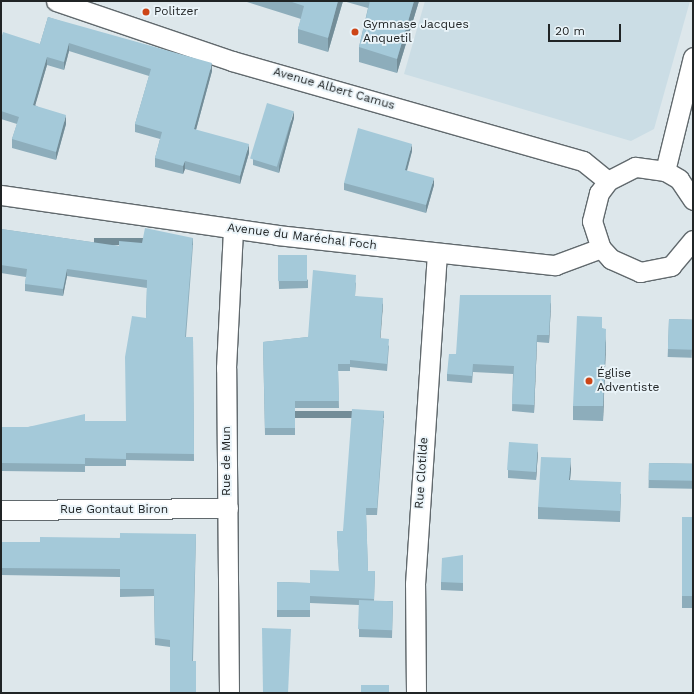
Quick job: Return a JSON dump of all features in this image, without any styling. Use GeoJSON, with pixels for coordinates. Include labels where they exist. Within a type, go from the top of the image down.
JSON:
{"type":"FeatureCollection","features":[{"type":"Feature","properties":{"kind":"street","name":"Avenue Albert Camus"},"geometry":{"type":"LineString","coordinates":[[56,1],[89,7],[232,61],[584,161],[608,182]]}},
{"type":"Feature","properties":{"kind":"street"},"geometry":{"type":"LineString","coordinates":[[665,171],[693,57]]}},
{"type":"Feature","properties":{"kind":"street"},"geometry":{"type":"LineString","coordinates":[[690,252],[671,266],[640,272],[624,268],[601,248],[592,221],[599,193],[608,182],[635,167],[665,171],[692,194]]}},
{"type":"Feature","properties":{"kind":"street","name":"Avenue du Maréchal Foch"},"geometry":{"type":"LineString","coordinates":[[1,195],[233,229],[437,254],[555,265],[601,248]]}},
{"type":"Feature","properties":{"kind":"street","name":"Rue de Mun"},"geometry":{"type":"LineString","coordinates":[[229,693],[226,368],[233,229]]}},
{"type":"Feature","properties":{"kind":"street","name":"Rue Clotilde"},"geometry":{"type":"LineString","coordinates":[[416,693],[415,584],[437,254]]}},
{"type":"Feature","properties":{"kind":"street","name":"Rue Gontaut Biron"},"geometry":{"type":"LineString","coordinates":[[1,510],[228,508]]}},
{"type":"Feature","properties":{"kind":"shaded area"},"geometry":{"type":"Polygon","coordinates":[[[425,1],[690,1],[654,129],[631,141],[404,74],[425,1]]]}},
{"type":"Feature","properties":{"kind":"building"},"geometry":{"type":"Polygon","coordinates":[[[289,1],[338,1],[328,38],[298,29],[304,6],[289,1]]]}},
{"type":"Feature","properties":{"kind":"building"},"geometry":{"type":"Polygon","coordinates":[[[370,1],[414,1],[397,59],[359,47],[370,1]]]}},
{"type":"Feature","properties":{"kind":"building"},"geometry":{"type":"Polygon","coordinates":[[[48,17],[212,63],[194,129],[249,144],[240,176],[185,161],[183,166],[155,158],[162,132],[135,124],[151,69],[69,43],[64,62],[47,57],[33,105],[66,115],[56,152],[12,139],[19,117],[1,111],[1,39],[3,32],[40,44],[48,17]]]}},
{"type":"Feature","properties":{"kind":"building"},"geometry":{"type":"Polygon","coordinates":[[[267,103],[294,111],[277,167],[250,158],[267,103]]]}},
{"type":"Feature","properties":{"kind":"building"},"geometry":{"type":"Polygon","coordinates":[[[358,128],[412,144],[405,170],[434,178],[426,205],[344,183],[358,128]]]}},
{"type":"Feature","properties":{"kind":"building"},"geometry":{"type":"Polygon","coordinates":[[[145,228],[193,238],[185,337],[193,337],[194,454],[126,453],[126,459],[85,458],[85,464],[1,463],[1,427],[28,427],[85,414],[85,421],[126,421],[125,357],[132,316],[146,318],[147,280],[67,269],[63,289],[25,284],[27,269],[1,265],[1,229],[119,246],[119,241],[142,243],[145,228]]]}},
{"type":"Feature","properties":{"kind":"building"},"geometry":{"type":"Polygon","coordinates":[[[278,255],[307,255],[307,281],[278,281],[278,255]]]}},
{"type":"Feature","properties":{"kind":"building"},"geometry":{"type":"Polygon","coordinates":[[[313,270],[356,275],[355,296],[383,298],[380,338],[389,339],[387,364],[350,360],[350,364],[338,364],[339,401],[295,401],[295,428],[265,428],[263,342],[308,337],[313,270]]]}},
{"type":"Feature","properties":{"kind":"building"},"geometry":{"type":"Polygon","coordinates":[[[460,295],[551,295],[549,335],[537,335],[534,405],[512,404],[514,366],[473,364],[472,376],[447,374],[449,354],[456,354],[460,295]]]}},
{"type":"Feature","properties":{"kind":"building","name":"Église Adventiste"},"geometry":{"type":"Polygon","coordinates":[[[577,316],[602,317],[602,328],[606,329],[603,406],[573,406],[577,316]]]}},
{"type":"Feature","properties":{"kind":"building"},"geometry":{"type":"Polygon","coordinates":[[[669,319],[693,320],[692,350],[668,349],[669,319]]]}},
{"type":"Feature","properties":{"kind":"building"},"geometry":{"type":"Polygon","coordinates":[[[352,409],[384,411],[377,508],[366,508],[368,571],[375,571],[374,599],[310,596],[310,610],[277,610],[277,582],[310,583],[310,570],[339,571],[337,531],[343,531],[352,409]]]}},
{"type":"Feature","properties":{"kind":"building"},"geometry":{"type":"Polygon","coordinates":[[[509,442],[538,444],[536,472],[507,470],[509,442]]]}},
{"type":"Feature","properties":{"kind":"building"},"geometry":{"type":"Polygon","coordinates":[[[541,457],[571,458],[569,480],[621,482],[620,511],[538,507],[541,457]]]}},
{"type":"Feature","properties":{"kind":"building"},"geometry":{"type":"Polygon","coordinates":[[[649,463],[693,464],[693,481],[649,480],[649,463]]]}},
{"type":"Feature","properties":{"kind":"building"},"geometry":{"type":"Polygon","coordinates":[[[682,517],[693,517],[693,596],[682,596],[682,517]]]}},
{"type":"Feature","properties":{"kind":"building"},"geometry":{"type":"Polygon","coordinates":[[[120,533],[196,534],[192,661],[196,661],[196,693],[170,693],[170,640],[155,638],[154,589],[120,589],[120,569],[1,568],[2,542],[40,542],[40,537],[120,538],[120,533]]]}},
{"type":"Feature","properties":{"kind":"building"},"geometry":{"type":"Polygon","coordinates":[[[463,555],[463,583],[441,582],[442,558],[463,555]]]}},
{"type":"Feature","properties":{"kind":"building"},"geometry":{"type":"Polygon","coordinates":[[[359,600],[393,601],[392,630],[358,629],[359,600]]]}},
{"type":"Feature","properties":{"kind":"building"},"geometry":{"type":"Polygon","coordinates":[[[262,628],[291,629],[288,693],[263,693],[262,628]]]}},
{"type":"Feature","properties":{"kind":"building"},"geometry":{"type":"Polygon","coordinates":[[[361,685],[389,685],[389,693],[361,693],[361,685]]]}},
{"type":"Feature","properties":{"kind":"place","name":"Politzer"},"geometry":{"type":"Point","coordinates":[146,12]}},
{"type":"Feature","properties":{"kind":"place","name":"Gymnase Jacques Anquetil"},"geometry":{"type":"Point","coordinates":[355,32]}},
{"type":"Feature","properties":{"kind":"place","name":"Église Adventiste"},"geometry":{"type":"Point","coordinates":[589,381]}}]}
